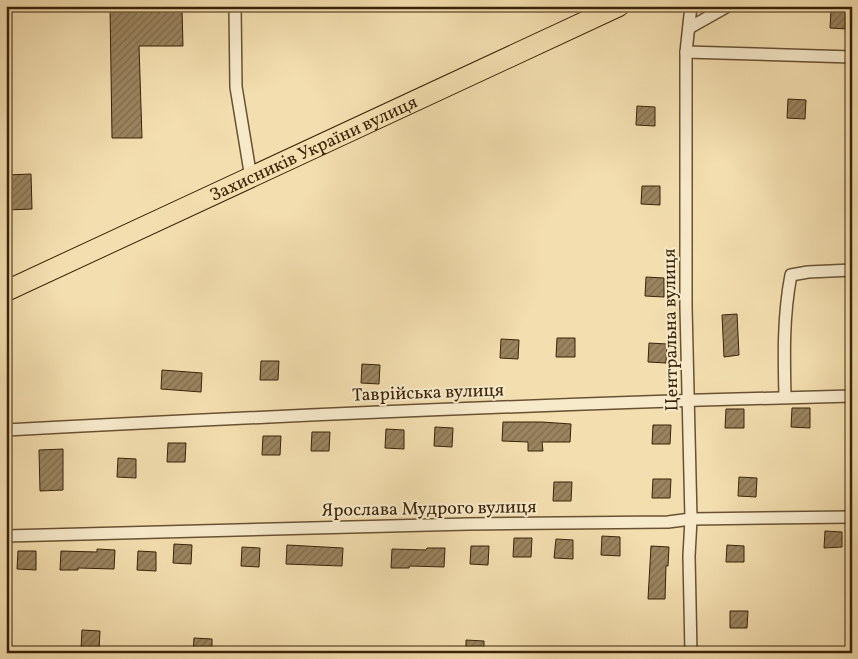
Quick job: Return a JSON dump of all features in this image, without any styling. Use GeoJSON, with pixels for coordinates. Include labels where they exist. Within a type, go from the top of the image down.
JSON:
{"type":"FeatureCollection","features":[{"type":"Feature","properties":{"kind":"highway","name":"Захисників України вулиця"},"geometry":{"type":"LineString","coordinates":[[6,291],[620,6]]}},
{"type":"Feature","properties":{"kind":"street"},"geometry":{"type":"LineString","coordinates":[[235,6],[236,87],[251,178]]}},
{"type":"Feature","properties":{"kind":"street","name":"Центральна вулиця"},"geometry":{"type":"LineString","coordinates":[[690,6],[686,52],[686,307],[692,653]]}},
{"type":"Feature","properties":{"kind":"street"},"geometry":{"type":"LineString","coordinates":[[689,28],[728,6]]}},
{"type":"Feature","properties":{"kind":"street"},"geometry":{"type":"LineString","coordinates":[[686,52],[852,57]]}},
{"type":"Feature","properties":{"kind":"street"},"geometry":{"type":"LineString","coordinates":[[785,397],[784,338],[791,275],[808,272],[852,270]]}},
{"type":"Feature","properties":{"kind":"street","name":"Таврійська вулиця"},"geometry":{"type":"LineString","coordinates":[[6,430],[264,416],[689,399],[852,396]]}},
{"type":"Feature","properties":{"kind":"street","name":"Ярослава Мудрого вулиця"},"geometry":{"type":"LineString","coordinates":[[6,536],[468,524],[668,522],[691,519],[852,517]]}},
{"type":"Feature","properties":{"kind":"building"},"geometry":{"type":"Polygon","coordinates":[[[139,6],[139,11],[182,10],[183,46],[139,46],[142,138],[112,138],[110,7],[139,6]]]}},
{"type":"Feature","properties":{"kind":"building"},"geometry":{"type":"Polygon","coordinates":[[[831,10],[849,10],[848,29],[830,28],[831,10]]]}},
{"type":"Feature","properties":{"kind":"building"},"geometry":{"type":"Polygon","coordinates":[[[788,99],[806,100],[805,119],[787,118],[788,99]]]}},
{"type":"Feature","properties":{"kind":"building"},"geometry":{"type":"Polygon","coordinates":[[[637,106],[655,107],[655,126],[636,125],[637,106]]]}},
{"type":"Feature","properties":{"kind":"building"},"geometry":{"type":"Polygon","coordinates":[[[31,174],[32,209],[6,210],[6,175],[31,174]]]}},
{"type":"Feature","properties":{"kind":"building"},"geometry":{"type":"Polygon","coordinates":[[[642,186],[660,186],[660,205],[641,204],[642,186]]]}},
{"type":"Feature","properties":{"kind":"building"},"geometry":{"type":"Polygon","coordinates":[[[646,277],[664,278],[664,297],[645,296],[646,277]]]}},
{"type":"Feature","properties":{"kind":"building"},"geometry":{"type":"Polygon","coordinates":[[[737,314],[739,355],[724,357],[722,315],[737,314]]]}},
{"type":"Feature","properties":{"kind":"building"},"geometry":{"type":"Polygon","coordinates":[[[557,338],[575,338],[575,357],[556,357],[557,338]]]}},
{"type":"Feature","properties":{"kind":"building"},"geometry":{"type":"Polygon","coordinates":[[[501,339],[519,340],[518,359],[500,358],[501,339]]]}},
{"type":"Feature","properties":{"kind":"building"},"geometry":{"type":"Polygon","coordinates":[[[649,343],[667,344],[666,363],[648,362],[649,343]]]}},
{"type":"Feature","properties":{"kind":"building"},"geometry":{"type":"Polygon","coordinates":[[[261,361],[279,361],[278,380],[260,380],[261,361]]]}},
{"type":"Feature","properties":{"kind":"building"},"geometry":{"type":"Polygon","coordinates":[[[362,364],[380,365],[379,384],[361,383],[362,364]]]}},
{"type":"Feature","properties":{"kind":"building"},"geometry":{"type":"Polygon","coordinates":[[[162,370],[202,373],[201,392],[161,389],[162,370]]]}},
{"type":"Feature","properties":{"kind":"building"},"geometry":{"type":"Polygon","coordinates":[[[792,408],[810,408],[810,428],[791,427],[792,408]]]}},
{"type":"Feature","properties":{"kind":"building"},"geometry":{"type":"Polygon","coordinates":[[[726,409],[744,409],[744,428],[725,428],[726,409]]]}},
{"type":"Feature","properties":{"kind":"building"},"geometry":{"type":"Polygon","coordinates":[[[503,422],[571,424],[570,442],[542,442],[543,451],[528,451],[528,442],[502,441],[503,422]]]}},
{"type":"Feature","properties":{"kind":"building"},"geometry":{"type":"Polygon","coordinates":[[[653,425],[671,425],[670,444],[652,444],[653,425]]]}},
{"type":"Feature","properties":{"kind":"building"},"geometry":{"type":"Polygon","coordinates":[[[435,427],[453,428],[452,447],[434,446],[435,427]]]}},
{"type":"Feature","properties":{"kind":"building"},"geometry":{"type":"Polygon","coordinates":[[[386,429],[404,430],[404,449],[385,448],[386,429]]]}},
{"type":"Feature","properties":{"kind":"building"},"geometry":{"type":"Polygon","coordinates":[[[312,432],[330,432],[329,451],[311,451],[312,432]]]}},
{"type":"Feature","properties":{"kind":"building"},"geometry":{"type":"Polygon","coordinates":[[[263,436],[281,436],[280,455],[262,455],[263,436]]]}},
{"type":"Feature","properties":{"kind":"building"},"geometry":{"type":"Polygon","coordinates":[[[168,443],[186,443],[185,462],[167,462],[168,443]]]}},
{"type":"Feature","properties":{"kind":"building"},"geometry":{"type":"Polygon","coordinates":[[[63,449],[63,490],[40,491],[39,450],[63,449]]]}},
{"type":"Feature","properties":{"kind":"building"},"geometry":{"type":"Polygon","coordinates":[[[118,458],[136,459],[136,478],[117,477],[118,458]]]}},
{"type":"Feature","properties":{"kind":"building"},"geometry":{"type":"Polygon","coordinates":[[[739,477],[757,478],[756,497],[738,496],[739,477]]]}},
{"type":"Feature","properties":{"kind":"building"},"geometry":{"type":"Polygon","coordinates":[[[653,479],[671,479],[670,498],[652,498],[653,479]]]}},
{"type":"Feature","properties":{"kind":"building"},"geometry":{"type":"Polygon","coordinates":[[[554,482],[572,482],[571,501],[553,501],[554,482]]]}},
{"type":"Feature","properties":{"kind":"building"},"geometry":{"type":"Polygon","coordinates":[[[825,531],[842,532],[842,547],[824,548],[825,531]]]}},
{"type":"Feature","properties":{"kind":"building"},"geometry":{"type":"Polygon","coordinates":[[[602,536],[620,537],[620,556],[601,555],[602,536]]]}},
{"type":"Feature","properties":{"kind":"building"},"geometry":{"type":"Polygon","coordinates":[[[514,538],[532,538],[531,557],[513,557],[514,538]]]}},
{"type":"Feature","properties":{"kind":"building"},"geometry":{"type":"Polygon","coordinates":[[[556,539],[573,540],[573,559],[554,558],[556,539]]]}},
{"type":"Feature","properties":{"kind":"building"},"geometry":{"type":"Polygon","coordinates":[[[174,544],[192,545],[191,564],[173,563],[174,544]]]}},
{"type":"Feature","properties":{"kind":"building"},"geometry":{"type":"Polygon","coordinates":[[[287,545],[343,548],[342,566],[286,564],[287,545]]]}},
{"type":"Feature","properties":{"kind":"building"},"geometry":{"type":"Polygon","coordinates":[[[727,545],[744,546],[744,562],[726,562],[727,545]]]}},
{"type":"Feature","properties":{"kind":"building"},"geometry":{"type":"Polygon","coordinates":[[[471,546],[489,546],[488,565],[470,564],[471,546]]]}},
{"type":"Feature","properties":{"kind":"building"},"geometry":{"type":"Polygon","coordinates":[[[651,546],[669,547],[668,566],[666,566],[665,599],[648,599],[651,546]]]}},
{"type":"Feature","properties":{"kind":"building"},"geometry":{"type":"Polygon","coordinates":[[[242,547],[260,548],[259,567],[241,566],[242,547]]]}},
{"type":"Feature","properties":{"kind":"building"},"geometry":{"type":"Polygon","coordinates":[[[427,548],[445,548],[444,567],[410,566],[409,568],[391,568],[392,549],[426,550],[427,548]]]}},
{"type":"Feature","properties":{"kind":"building"},"geometry":{"type":"Polygon","coordinates":[[[97,549],[115,550],[114,569],[78,568],[78,570],[60,570],[61,551],[97,552],[97,549]]]}},
{"type":"Feature","properties":{"kind":"building"},"geometry":{"type":"Polygon","coordinates":[[[18,551],[36,551],[36,570],[17,569],[18,551]]]}},
{"type":"Feature","properties":{"kind":"building"},"geometry":{"type":"Polygon","coordinates":[[[138,551],[156,552],[156,571],[137,570],[138,551]]]}},
{"type":"Feature","properties":{"kind":"building"},"geometry":{"type":"Polygon","coordinates":[[[730,611],[748,611],[747,628],[730,628],[730,611]]]}},
{"type":"Feature","properties":{"kind":"building"},"geometry":{"type":"Polygon","coordinates":[[[82,630],[100,631],[99,650],[81,649],[82,630]]]}},
{"type":"Feature","properties":{"kind":"building"},"geometry":{"type":"Polygon","coordinates":[[[194,638],[212,639],[212,653],[193,653],[194,638]]]}},
{"type":"Feature","properties":{"kind":"building"},"geometry":{"type":"Polygon","coordinates":[[[466,640],[484,641],[484,653],[466,653],[466,640]]]}}]}
